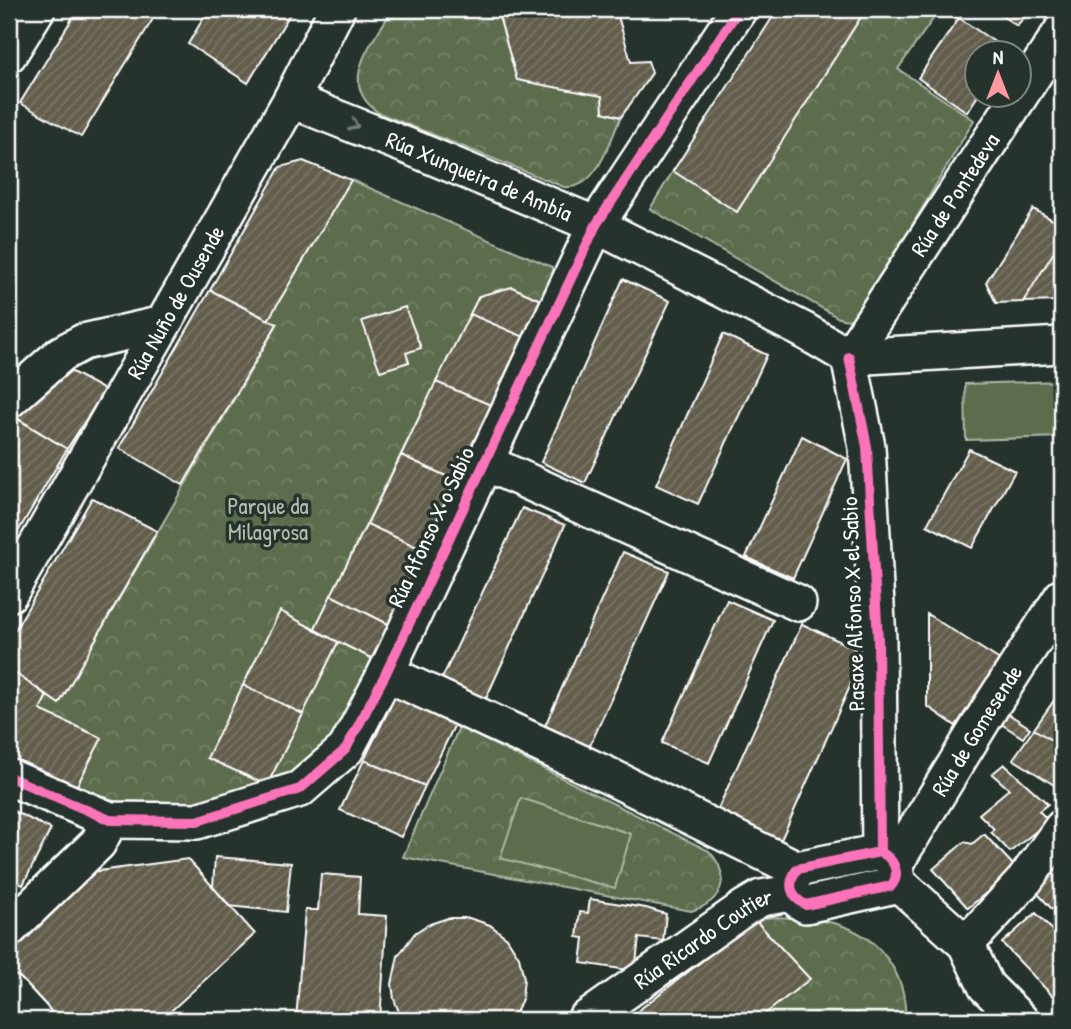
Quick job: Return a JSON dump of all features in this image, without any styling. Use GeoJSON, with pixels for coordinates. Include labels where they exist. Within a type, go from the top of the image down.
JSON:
{"type":"FeatureCollection","features":[{"type":"Feature","properties":{"kind":"street"},"geometry":{"type":"LineString","coordinates":[[9,54],[37,9]]}},
{"type":"Feature","properties":{"kind":"street","name":"Rúa Nuño de Ousende"},"geometry":{"type":"LineString","coordinates":[[9,594],[290,100],[337,9]]}},
{"type":"Feature","properties":{"kind":"street","name":"Rúa Afonso X o Sabio"},"geometry":{"type":"LineString","coordinates":[[9,777],[110,820],[197,821],[300,789],[346,749],[386,673],[596,225],[739,9]]}},
{"type":"Feature","properties":{"kind":"street","name":"Rúa de Pontedeva"},"geometry":{"type":"LineString","coordinates":[[849,357],[1062,32]]}},
{"type":"Feature","properties":{"kind":"street","name":"Rúa Xunqueira de Ambía"},"geometry":{"type":"LineString","coordinates":[[290,100],[596,225],[803,330],[849,357]]}},
{"type":"Feature","properties":{"kind":"street"},"geometry":{"type":"LineString","coordinates":[[9,400],[61,354],[83,342],[163,324]]}},
{"type":"Feature","properties":{"kind":"street"},"geometry":{"type":"LineString","coordinates":[[849,357],[1062,345]]}},
{"type":"Feature","properties":{"kind":"street","name":"Pasaxe Alfonso X el Sabio"},"geometry":{"type":"LineString","coordinates":[[849,357],[867,447],[890,866]]}},
{"type":"Feature","properties":{"kind":"street"},"geometry":{"type":"LineString","coordinates":[[484,463],[798,603]]}},
{"type":"Feature","properties":{"kind":"street","name":"Rúa de Gomesende"},"geometry":{"type":"LineString","coordinates":[[890,866],[1062,597]]}},
{"type":"Feature","properties":{"kind":"street"},"geometry":{"type":"LineString","coordinates":[[386,673],[609,776],[794,881],[890,866],[966,944],[986,986],[1020,1020]]}},
{"type":"Feature","properties":{"kind":"street"},"geometry":{"type":"LineString","coordinates":[[9,929],[97,843],[110,820]]}},
{"type":"Feature","properties":{"kind":"street"},"geometry":{"type":"LineString","coordinates":[[966,944],[1025,880],[1062,828]]}},
{"type":"Feature","properties":{"kind":"street","name":"Rúa Ricardo Coutier"},"geometry":{"type":"LineString","coordinates":[[585,1020],[744,908],[794,881]]}},
{"type":"Feature","properties":{"kind":"street"},"geometry":{"type":"LineString","coordinates":[[978,1020],[986,986]]}},
{"type":"Feature","properties":{"kind":"street"},"geometry":{"type":"LineString","coordinates":[[9,993],[34,1020]]}},
{"type":"Feature","properties":{"kind":"green space"},"geometry":{"type":"Polygon","coordinates":[[[393,9],[497,9],[517,80],[602,96],[603,112],[621,117],[593,173],[575,186],[564,187],[379,113],[366,101],[360,89],[359,76],[368,48],[393,9]]]}},
{"type":"Feature","properties":{"kind":"green space"},"geometry":{"type":"Polygon","coordinates":[[[866,9],[940,9],[898,69],[974,120],[863,309],[856,317],[847,320],[839,318],[650,209],[673,171],[737,211],[866,9]]]}},
{"type":"Feature","properties":{"kind":"green space","name":"Parque da Milagrosa"},"geometry":{"type":"Polygon","coordinates":[[[351,180],[552,267],[555,273],[547,303],[512,287],[479,296],[314,630],[267,785],[338,642],[377,661],[323,760],[213,810],[108,802],[74,791],[40,710],[47,695],[59,703],[277,325],[268,320],[351,180]]]}},
{"type":"Feature","properties":{"kind":"green space"},"geometry":{"type":"Polygon","coordinates":[[[1062,381],[1062,437],[966,440],[965,384],[1062,381]]]}},
{"type":"Feature","properties":{"kind":"green space"},"geometry":{"type":"Polygon","coordinates":[[[459,727],[709,851],[716,860],[722,879],[717,895],[702,907],[691,911],[403,857],[459,727]]]}},
{"type":"Feature","properties":{"kind":"green space"},"geometry":{"type":"Polygon","coordinates":[[[521,798],[631,834],[615,888],[500,858],[521,798]]]}},
{"type":"Feature","properties":{"kind":"green space"},"geometry":{"type":"Polygon","coordinates":[[[772,917],[835,923],[870,941],[881,951],[897,976],[905,1005],[905,1020],[865,1020],[857,1013],[850,1020],[757,1020],[809,979],[755,920],[772,917]]]}},
{"type":"Feature","properties":{"kind":"building"},"geometry":{"type":"Polygon","coordinates":[[[78,9],[159,9],[81,137],[20,103],[78,9]]]}},
{"type":"Feature","properties":{"kind":"building"},"geometry":{"type":"Polygon","coordinates":[[[209,9],[293,9],[248,83],[188,44],[209,9]]]}},
{"type":"Feature","properties":{"kind":"building"},"geometry":{"type":"Polygon","coordinates":[[[497,9],[616,9],[631,62],[648,61],[652,73],[621,117],[603,112],[602,96],[517,80],[497,9]]]}},
{"type":"Feature","properties":{"kind":"building"},"geometry":{"type":"Polygon","coordinates":[[[778,9],[866,9],[737,212],[673,171],[778,9]]]}},
{"type":"Feature","properties":{"kind":"building"},"geometry":{"type":"Polygon","coordinates":[[[992,9],[1030,9],[1017,26],[992,9]]]}},
{"type":"Feature","properties":{"kind":"building"},"geometry":{"type":"Polygon","coordinates":[[[959,18],[989,38],[962,38],[962,108],[970,108],[967,112],[918,78],[959,18]]]}},
{"type":"Feature","properties":{"kind":"building"},"geometry":{"type":"Polygon","coordinates":[[[303,161],[351,180],[268,320],[210,290],[280,167],[303,161]]]}},
{"type":"Feature","properties":{"kind":"building"},"geometry":{"type":"Polygon","coordinates":[[[1033,209],[1062,225],[1062,239],[1023,302],[996,303],[986,282],[1033,209]]]}},
{"type":"Feature","properties":{"kind":"building"},"geometry":{"type":"Polygon","coordinates":[[[1062,239],[1062,301],[1023,302],[1062,239]]]}},
{"type":"Feature","properties":{"kind":"building"},"geometry":{"type":"Polygon","coordinates":[[[623,279],[670,301],[585,483],[541,462],[623,279]]]}},
{"type":"Feature","properties":{"kind":"building"},"geometry":{"type":"Polygon","coordinates":[[[512,287],[547,303],[529,339],[470,314],[479,296],[512,287]]]}},
{"type":"Feature","properties":{"kind":"building"},"geometry":{"type":"Polygon","coordinates":[[[210,290],[277,324],[183,485],[119,448],[210,290]]]}},
{"type":"Feature","properties":{"kind":"building"},"geometry":{"type":"Polygon","coordinates":[[[405,307],[421,348],[406,353],[409,362],[380,371],[362,321],[405,307]]]}},
{"type":"Feature","properties":{"kind":"building"},"geometry":{"type":"Polygon","coordinates":[[[470,314],[529,339],[498,408],[436,382],[470,314]]]}},
{"type":"Feature","properties":{"kind":"building"},"geometry":{"type":"Polygon","coordinates":[[[723,334],[767,355],[698,504],[656,485],[723,334]]]}},
{"type":"Feature","properties":{"kind":"building"},"geometry":{"type":"Polygon","coordinates":[[[63,367],[105,390],[67,449],[9,413],[63,367]]]}},
{"type":"Feature","properties":{"kind":"building"},"geometry":{"type":"Polygon","coordinates":[[[436,382],[498,408],[463,484],[401,455],[436,382]]]}},
{"type":"Feature","properties":{"kind":"building"},"geometry":{"type":"Polygon","coordinates":[[[9,414],[67,449],[9,547],[9,414]]]}},
{"type":"Feature","properties":{"kind":"building"},"geometry":{"type":"Polygon","coordinates":[[[802,436],[847,459],[793,578],[746,557],[802,436]]]}},
{"type":"Feature","properties":{"kind":"building"},"geometry":{"type":"Polygon","coordinates":[[[969,449],[1015,471],[972,548],[927,525],[969,449]]]}},
{"type":"Feature","properties":{"kind":"building"},"geometry":{"type":"Polygon","coordinates":[[[401,455],[463,484],[430,553],[367,524],[401,455]]]}},
{"type":"Feature","properties":{"kind":"building"},"geometry":{"type":"Polygon","coordinates":[[[92,498],[157,531],[59,704],[9,669],[9,640],[92,498]]]}},
{"type":"Feature","properties":{"kind":"building"},"geometry":{"type":"Polygon","coordinates":[[[522,508],[565,525],[484,703],[439,685],[522,508]]]}},
{"type":"Feature","properties":{"kind":"building"},"geometry":{"type":"Polygon","coordinates":[[[367,524],[430,553],[394,627],[331,595],[367,524]]]}},
{"type":"Feature","properties":{"kind":"building"},"geometry":{"type":"Polygon","coordinates":[[[623,552],[669,571],[588,750],[543,730],[623,552]]]}},
{"type":"Feature","properties":{"kind":"building"},"geometry":{"type":"Polygon","coordinates":[[[331,595],[394,627],[377,661],[314,630],[331,595]]]}},
{"type":"Feature","properties":{"kind":"building"},"geometry":{"type":"Polygon","coordinates":[[[727,600],[773,620],[709,763],[662,743],[727,600]]]}},
{"type":"Feature","properties":{"kind":"building"},"geometry":{"type":"Polygon","coordinates":[[[280,611],[338,642],[303,714],[243,685],[280,611]]]}},
{"type":"Feature","properties":{"kind":"building"},"geometry":{"type":"Polygon","coordinates":[[[927,614],[1003,662],[980,698],[976,695],[956,726],[927,706],[927,614]]]}},
{"type":"Feature","properties":{"kind":"building"},"geometry":{"type":"Polygon","coordinates":[[[802,624],[865,653],[781,840],[717,811],[802,624]]]}},
{"type":"Feature","properties":{"kind":"building"},"geometry":{"type":"Polygon","coordinates":[[[1062,630],[1062,660],[1054,652],[1051,641],[1062,630]]]}},
{"type":"Feature","properties":{"kind":"building"},"geometry":{"type":"Polygon","coordinates":[[[9,669],[47,695],[40,710],[102,738],[74,791],[9,761],[9,669]]]}},
{"type":"Feature","properties":{"kind":"building"},"geometry":{"type":"Polygon","coordinates":[[[243,685],[303,714],[267,785],[207,758],[243,685]]]}},
{"type":"Feature","properties":{"kind":"building"},"geometry":{"type":"Polygon","coordinates":[[[397,693],[457,720],[425,786],[364,760],[397,693]]]}},
{"type":"Feature","properties":{"kind":"building"},"geometry":{"type":"Polygon","coordinates":[[[1055,699],[1062,704],[1062,747],[1034,729],[1055,699]]]}},
{"type":"Feature","properties":{"kind":"building"},"geometry":{"type":"Polygon","coordinates":[[[995,705],[1030,728],[1023,738],[989,716],[995,705]]]}},
{"type":"Feature","properties":{"kind":"building"},"geometry":{"type":"Polygon","coordinates":[[[1034,729],[1062,747],[1062,790],[1013,759],[1034,729]]]}},
{"type":"Feature","properties":{"kind":"building"},"geometry":{"type":"Polygon","coordinates":[[[364,760],[425,786],[401,837],[340,810],[364,760]]]}},
{"type":"Feature","properties":{"kind":"building"},"geometry":{"type":"Polygon","coordinates":[[[1004,764],[1048,804],[1039,811],[1049,821],[1010,852],[991,832],[994,829],[979,814],[1009,789],[992,774],[1004,764]]]}},
{"type":"Feature","properties":{"kind":"building"},"geometry":{"type":"Polygon","coordinates":[[[9,809],[51,829],[23,885],[9,878],[9,809]]]}},
{"type":"Feature","properties":{"kind":"building"},"geometry":{"type":"Polygon","coordinates":[[[984,834],[1016,868],[968,908],[933,869],[964,842],[972,844],[984,834]]]}},
{"type":"Feature","properties":{"kind":"building"},"geometry":{"type":"Polygon","coordinates":[[[1062,852],[1062,920],[1028,883],[1062,852]]]}},
{"type":"Feature","properties":{"kind":"building"},"geometry":{"type":"Polygon","coordinates":[[[215,857],[291,863],[286,912],[229,906],[213,887],[215,857]]]}},
{"type":"Feature","properties":{"kind":"building"},"geometry":{"type":"Polygon","coordinates":[[[188,859],[255,934],[161,1020],[54,1020],[9,972],[9,941],[84,873],[188,859]]]}},
{"type":"Feature","properties":{"kind":"building"},"geometry":{"type":"Polygon","coordinates":[[[321,874],[360,877],[358,914],[387,916],[380,1020],[296,1020],[305,910],[318,910],[321,874]]]}},
{"type":"Feature","properties":{"kind":"building"},"geometry":{"type":"Polygon","coordinates":[[[590,899],[666,914],[663,941],[639,938],[635,971],[581,963],[584,938],[577,937],[580,912],[588,913],[590,899]]]}},
{"type":"Feature","properties":{"kind":"building"},"geometry":{"type":"Polygon","coordinates":[[[1036,913],[1062,940],[1062,1006],[1002,943],[1036,913]]]}},
{"type":"Feature","properties":{"kind":"building"},"geometry":{"type":"Polygon","coordinates":[[[448,918],[469,918],[490,925],[507,938],[519,957],[524,978],[522,999],[513,1020],[404,1020],[394,999],[392,984],[398,956],[415,933],[427,925],[448,918]]]}},
{"type":"Feature","properties":{"kind":"building"},"geometry":{"type":"Polygon","coordinates":[[[755,920],[810,979],[757,1020],[626,1020],[755,920]]]}},
{"type":"Feature","properties":{"kind":"cycle path"},"geometry":{"type":"LineString","coordinates":[[9,777],[110,820],[197,821],[300,789],[346,749],[386,673],[596,225],[739,9]]}},
{"type":"Feature","properties":{"kind":"cycle path"},"geometry":{"type":"LineString","coordinates":[[849,357],[867,447],[878,640],[880,852],[797,869],[791,885],[793,894],[806,905],[891,886],[896,871],[889,858],[880,852]]}}]}
